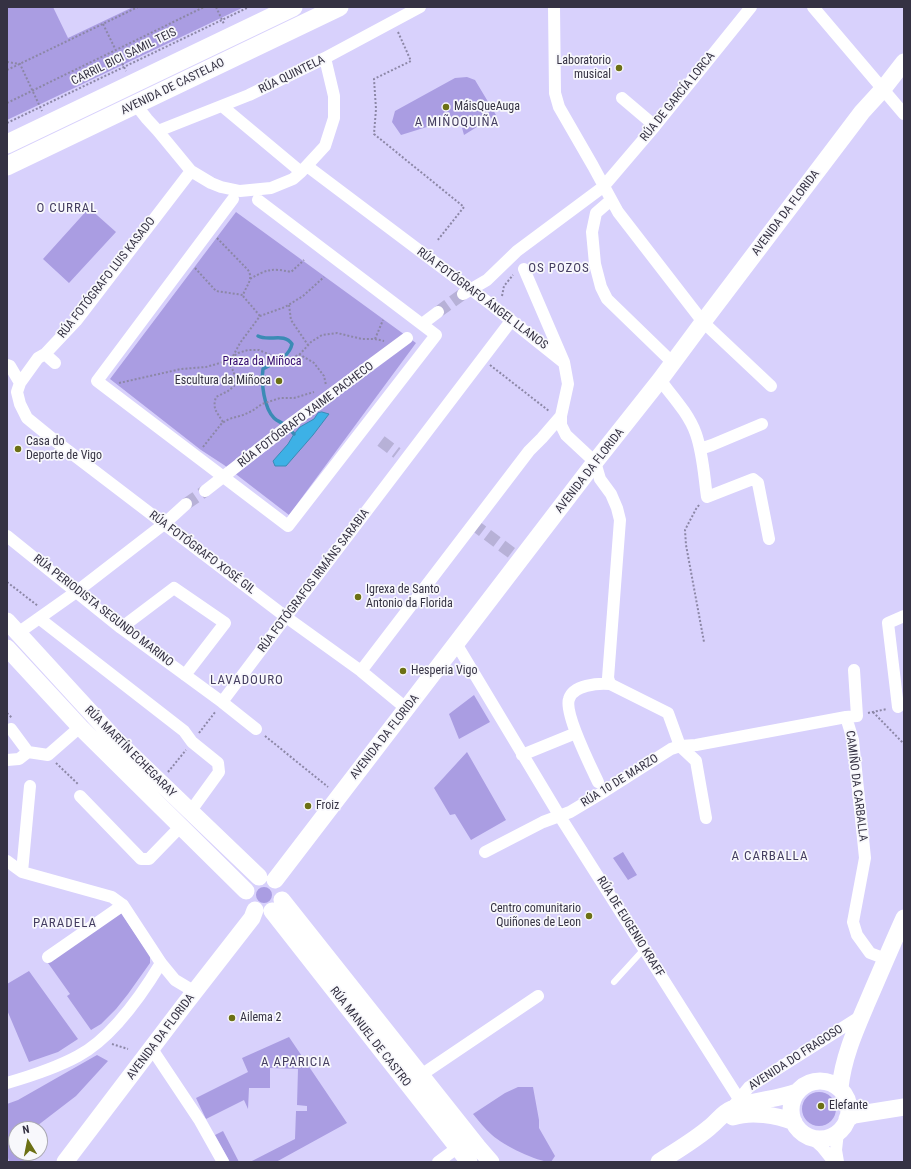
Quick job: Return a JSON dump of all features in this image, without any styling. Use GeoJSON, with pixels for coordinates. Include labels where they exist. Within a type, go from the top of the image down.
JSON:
{"type":"FeatureCollection","features":[{"type":"Feature","properties":{"kind":"main road","name":"AVENIDA DE CASTELAO"},"geometry":{"type":"LineString","coordinates":[[7,144],[293,7]]}},
{"type":"Feature","properties":{"kind":"main road","name":"AVENIDA DE CASTELAO"},"geometry":{"type":"LineString","coordinates":[[7,166],[339,7]]}},
{"type":"Feature","properties":{"kind":"main road","name":"AVENIDA DA FLORIDA"},"geometry":{"type":"LineString","coordinates":[[267,879],[339,796],[457,645],[595,462],[673,363],[862,112],[883,89],[904,62]]}},
{"type":"Feature","properties":{"kind":"main road","name":"RÚA MARTÍN ECHEGARAY"},"geometry":{"type":"LineString","coordinates":[[12,627],[116,740],[186,819],[246,891]]}},
{"type":"Feature","properties":{"kind":"main road","name":"RÚA MARTÍN ECHEGARAY"},"geometry":{"type":"LineString","coordinates":[[7,648],[80,727],[186,819],[267,879]]}},
{"type":"Feature","properties":{"kind":"main road"},"geometry":{"type":"LineString","coordinates":[[267,879],[282,889],[277,906],[266,913],[255,910],[247,902],[246,891],[251,882],[267,879]]}},
{"type":"Feature","properties":{"kind":"main road","name":"RÚA MANUEL DE CASTRO"},"geometry":{"type":"LineString","coordinates":[[277,906],[421,1076],[491,1162]]}},
{"type":"Feature","properties":{"kind":"main road","name":"RÚA MANUEL DE CASTRO"},"geometry":{"type":"LineString","coordinates":[[277,906],[469,1162]]}},
{"type":"Feature","properties":{"kind":"main road","name":"AVENIDA DA FLORIDA"},"geometry":{"type":"LineString","coordinates":[[65,1162],[252,918],[255,910]]}},
{"type":"Feature","properties":{"kind":"main road","name":"AVENIDA DO FRAGOSO"},"geometry":{"type":"LineString","coordinates":[[848,1048],[904,918]]}},
{"type":"Feature","properties":{"kind":"main road"},"geometry":{"type":"LineString","coordinates":[[820,1081],[826,1076],[848,1048]]}},
{"type":"Feature","properties":{"kind":"main road"},"geometry":{"type":"LineString","coordinates":[[840,1088],[842,1071],[848,1048]]}},
{"type":"Feature","properties":{"kind":"main road"},"geometry":{"type":"LineString","coordinates":[[843,1126],[849,1106],[844,1093],[840,1088],[827,1081],[811,1082],[797,1092],[793,1098],[791,1114],[798,1129],[811,1137],[821,1138],[830,1137],[843,1126],[854,1115],[904,1107]]}},
{"type":"Feature","properties":{"kind":"main road"},"geometry":{"type":"LineString","coordinates":[[740,1104],[787,1096],[797,1092]]}},
{"type":"Feature","properties":{"kind":"main road","name":"AVENIDA DO FRAGOSO"},"geometry":{"type":"LineString","coordinates":[[659,1162],[711,1127],[718,1119],[740,1104]]}},
{"type":"Feature","properties":{"kind":"main road"},"geometry":{"type":"LineString","coordinates":[[711,1127],[738,1116],[751,1115],[777,1117],[794,1122]]}},
{"type":"Feature","properties":{"kind":"street","name":"RÚA QUINTELA"},"geometry":{"type":"LineString","coordinates":[[158,131],[249,95],[325,58],[420,7]]}},
{"type":"Feature","properties":{"kind":"street"},"geometry":{"type":"LineString","coordinates":[[554,7],[554,93],[559,107],[593,166],[603,187],[618,212],[703,322],[771,386]]}},
{"type":"Feature","properties":{"kind":"street","name":"RÚA DE GARCÍA LORCA"},"geometry":{"type":"LineString","coordinates":[[603,187],[655,126],[751,7]]}},
{"type":"Feature","properties":{"kind":"street"},"geometry":{"type":"LineString","coordinates":[[813,7],[904,114]]}},
{"type":"Feature","properties":{"kind":"street"},"geometry":{"type":"LineString","coordinates":[[136,105],[146,119],[158,131],[191,171],[221,187],[240,191],[271,188],[293,179],[325,146],[334,118],[334,96],[325,58]]}},
{"type":"Feature","properties":{"kind":"street"},"geometry":{"type":"LineString","coordinates":[[622,98],[655,126]]}},
{"type":"Feature","properties":{"kind":"street","name":"RÚA FOTÓGRAFO ÁNGEL LLANOS"},"geometry":{"type":"LineString","coordinates":[[222,106],[467,292],[511,321],[564,362]]}},
{"type":"Feature","properties":{"kind":"street","name":"RÚA FOTÓGRAFO LUIS KASADO"},"geometry":{"type":"LineString","coordinates":[[20,383],[38,358],[45,354],[76,321],[191,171]]}},
{"type":"Feature","properties":{"kind":"street"},"geometry":{"type":"LineString","coordinates":[[467,292],[487,280],[517,251],[603,187]]}},
{"type":"Feature","properties":{"kind":"street"},"geometry":{"type":"LineString","coordinates":[[233,199],[97,381],[288,526],[436,334],[258,200]]}},
{"type":"Feature","properties":{"kind":"street"},"geometry":{"type":"LineString","coordinates":[[611,200],[596,213],[592,232],[595,264],[601,287],[606,299],[673,363]]}},
{"type":"Feature","properties":{"kind":"street"},"geometry":{"type":"LineString","coordinates":[[361,671],[528,451],[542,438],[555,414],[568,384],[564,362],[524,269]]}},
{"type":"Feature","properties":{"kind":"street"},"geometry":{"type":"LineString","coordinates":[[422,324],[438,312]]}},
{"type":"Feature","properties":{"kind":"street","name":"RÚA FOTÓGRAFOS IRMÁNS SARABIA"},"geometry":{"type":"LineString","coordinates":[[222,702],[286,617],[401,456],[511,321]]}},
{"type":"Feature","properties":{"kind":"street","name":"RÚA FOTÓGRAFO XAIME PACHECO"},"geometry":{"type":"LineString","coordinates":[[205,491],[329,394],[407,338]]}},
{"type":"Feature","properties":{"kind":"street"},"geometry":{"type":"LineString","coordinates":[[45,354],[55,363]]}},
{"type":"Feature","properties":{"kind":"street"},"geometry":{"type":"LineString","coordinates":[[7,365],[10,366],[20,383]]}},
{"type":"Feature","properties":{"kind":"street"},"geometry":{"type":"LineString","coordinates":[[660,380],[689,419],[696,432],[707,498],[753,479],[758,483],[769,539]]}},
{"type":"Feature","properties":{"kind":"street","name":"RÚA FOTÓGRAFO XOSÉ GIL"},"geometry":{"type":"LineString","coordinates":[[20,383],[17,392],[20,404],[27,418],[286,617],[361,671],[407,709]]}},
{"type":"Feature","properties":{"kind":"street"},"geometry":{"type":"LineString","coordinates":[[555,414],[566,434],[595,462],[600,479],[611,494],[620,520],[608,678],[610,684]]}},
{"type":"Feature","properties":{"kind":"street"},"geometry":{"type":"LineString","coordinates":[[700,449],[762,424]]}},
{"type":"Feature","properties":{"kind":"street"},"geometry":{"type":"LineString","coordinates":[[12,627],[76,592],[164,524],[186,504]]}},
{"type":"Feature","properties":{"kind":"street","name":"RÚA PERIODISTA SEGUNDO MARINO"},"geometry":{"type":"LineString","coordinates":[[7,536],[121,628],[222,702],[256,729]]}},
{"type":"Feature","properties":{"kind":"street"},"geometry":{"type":"LineString","coordinates":[[121,628],[174,588],[225,624],[185,675]]}},
{"type":"Feature","properties":{"kind":"street"},"geometry":{"type":"LineString","coordinates":[[40,613],[184,731],[192,742],[218,762],[219,772],[186,819],[149,859],[141,859],[80,796]]}},
{"type":"Feature","properties":{"kind":"street"},"geometry":{"type":"LineString","coordinates":[[898,707],[888,623],[904,616]]}},
{"type":"Feature","properties":{"kind":"street","name":"RÚA DE EUGENIO KRAFF"},"geometry":{"type":"LineString","coordinates":[[457,645],[522,755],[740,1104]]}},
{"type":"Feature","properties":{"kind":"street"},"geometry":{"type":"LineString","coordinates":[[852,716],[854,670]]}},
{"type":"Feature","properties":{"kind":"street"},"geometry":{"type":"LineString","coordinates":[[598,782],[576,734],[568,704],[569,697],[573,692],[583,687],[598,683],[610,684],[668,713],[680,746],[696,761],[706,818]]}},
{"type":"Feature","properties":{"kind":"street","name":"CAMIÑO DA CARBALLA"},"geometry":{"type":"LineString","coordinates":[[680,746],[696,745],[852,716],[865,858],[853,922],[857,935],[870,953],[886,958]]}},
{"type":"Feature","properties":{"kind":"street"},"geometry":{"type":"LineString","coordinates":[[10,729],[28,752],[48,755],[80,727]]}},
{"type":"Feature","properties":{"kind":"street"},"geometry":{"type":"LineString","coordinates":[[522,755],[576,734]]}},
{"type":"Feature","properties":{"kind":"street","name":"RÚA 10 DE MARZO"},"geometry":{"type":"LineString","coordinates":[[485,852],[543,822],[570,812],[671,749],[680,746]]}},
{"type":"Feature","properties":{"kind":"street"},"geometry":{"type":"LineString","coordinates":[[7,760],[19,760],[28,752]]}},
{"type":"Feature","properties":{"kind":"street"},"geometry":{"type":"LineString","coordinates":[[22,872],[30,786]]}},
{"type":"Feature","properties":{"kind":"street"},"geometry":{"type":"LineString","coordinates":[[7,861],[22,872],[112,897],[123,905],[161,963],[175,980],[195,992]]}},
{"type":"Feature","properties":{"kind":"street"},"geometry":{"type":"LineString","coordinates":[[48,958],[123,905]]}},
{"type":"Feature","properties":{"kind":"street"},"geometry":{"type":"LineString","coordinates":[[7,1083],[44,1071],[79,1056],[109,1033],[146,987],[161,963]]}},
{"type":"Feature","properties":{"kind":"street","name":"RÚA MANUEL DE CASTRO"},"geometry":{"type":"LineString","coordinates":[[421,1076],[538,996]]}},
{"type":"Feature","properties":{"kind":"street","name":"AVENIDA DO FRAGOSO"},"geometry":{"type":"LineString","coordinates":[[740,1104],[749,1087],[861,1016]]}},
{"type":"Feature","properties":{"kind":"street"},"geometry":{"type":"LineString","coordinates":[[152,1049],[200,1121],[223,1162]]}},
{"type":"Feature","properties":{"kind":"street"},"geometry":{"type":"LineString","coordinates":[[838,1162],[836,1150],[843,1126]]}},
{"type":"Feature","properties":{"kind":"street"},"geometry":{"type":"LineString","coordinates":[[811,1137],[822,1147],[834,1162]]}},
{"type":"Feature","properties":{"kind":"street"},"geometry":{"type":"LineString","coordinates":[[438,1162],[457,1148]]}},
{"type":"Feature","properties":{"kind":"lane"},"geometry":{"type":"LineString","coordinates":[[614,982],[644,949]]}},
{"type":"Feature","properties":{"kind":"path"},"geometry":{"type":"LineString","coordinates":[[7,70],[138,7]]}},
{"type":"Feature","properties":{"kind":"path"},"geometry":{"type":"LineString","coordinates":[[7,102],[33,91],[204,7]]}},
{"type":"Feature","properties":{"kind":"path"},"geometry":{"type":"LineString","coordinates":[[216,7],[225,26]]}},
{"type":"Feature","properties":{"kind":"path","name":"CARRIL BICI SAMIL TEIS"},"geometry":{"type":"LineString","coordinates":[[7,124],[249,7]]}},
{"type":"Feature","properties":{"kind":"path"},"geometry":{"type":"LineString","coordinates":[[103,24],[126,72]]}},
{"type":"Feature","properties":{"kind":"path"},"geometry":{"type":"LineString","coordinates":[[396,30],[411,61],[374,79],[376,108],[374,134],[464,207],[438,241]]}},
{"type":"Feature","properties":{"kind":"path"},"geometry":{"type":"LineString","coordinates":[[7,62],[20,64]]}},
{"type":"Feature","properties":{"kind":"path"},"geometry":{"type":"LineString","coordinates":[[20,64],[43,112]]}},
{"type":"Feature","properties":{"kind":"path"},"geometry":{"type":"LineString","coordinates":[[217,238],[251,275],[243,295]]}},
{"type":"Feature","properties":{"kind":"path"},"geometry":{"type":"LineString","coordinates":[[250,279],[274,269],[291,272],[304,260]]}},
{"type":"Feature","properties":{"kind":"path"},"geometry":{"type":"LineString","coordinates":[[195,267],[216,291],[243,295],[260,316]]}},
{"type":"Feature","properties":{"kind":"path"},"geometry":{"type":"LineString","coordinates":[[502,296],[504,286],[512,275]]}},
{"type":"Feature","properties":{"kind":"path"},"geometry":{"type":"LineString","coordinates":[[232,357],[240,343],[260,316],[289,305],[303,296],[324,277]]}},
{"type":"Feature","properties":{"kind":"path"},"geometry":{"type":"LineString","coordinates":[[289,305],[291,320],[308,345]]}},
{"type":"Feature","properties":{"kind":"path"},"geometry":{"type":"LineString","coordinates":[[375,339],[382,320]]}},
{"type":"Feature","properties":{"kind":"path"},"geometry":{"type":"LineString","coordinates":[[116,384],[181,369],[206,367],[227,361],[238,353],[248,350],[258,350],[275,357],[292,358],[322,335],[337,333],[362,340],[375,339],[387,341]]}},
{"type":"Feature","properties":{"kind":"path"},"geometry":{"type":"LineString","coordinates":[[299,354],[314,363],[320,370],[326,382],[329,394]]}},
{"type":"Feature","properties":{"kind":"path"},"geometry":{"type":"LineString","coordinates":[[223,422],[215,409],[214,404],[216,397],[234,386],[234,372],[227,361]]}},
{"type":"Feature","properties":{"kind":"path"},"geometry":{"type":"LineString","coordinates":[[490,365],[555,414]]}},
{"type":"Feature","properties":{"kind":"path"},"geometry":{"type":"LineString","coordinates":[[201,450],[223,422],[242,416],[262,404],[280,398],[294,398],[309,392],[320,391],[329,394]]}},
{"type":"Feature","properties":{"kind":"path"},"geometry":{"type":"LineString","coordinates":[[704,642],[686,545],[685,530],[696,509],[707,498]]}},
{"type":"Feature","properties":{"kind":"path"},"geometry":{"type":"LineString","coordinates":[[7,582],[40,613]]}},
{"type":"Feature","properties":{"kind":"path"},"geometry":{"type":"LineString","coordinates":[[196,738],[222,702]]}},
{"type":"Feature","properties":{"kind":"path"},"geometry":{"type":"LineString","coordinates":[[873,712],[904,744]]}},
{"type":"Feature","properties":{"kind":"path"},"geometry":{"type":"LineString","coordinates":[[256,729],[339,796]]}},
{"type":"Feature","properties":{"kind":"path"},"geometry":{"type":"LineString","coordinates":[[168,773],[189,746]]}},
{"type":"Feature","properties":{"kind":"green space"},"geometry":{"type":"Polygon","coordinates":[[[7,7],[53,7],[68,38],[133,7],[244,7],[7,120],[7,7]]]}},
{"type":"Feature","properties":{"kind":"green space","name":"MáisQueAuga"},"geometry":{"type":"Polygon","coordinates":[[[467,77],[475,80],[496,115],[464,135],[459,117],[401,135],[392,122],[395,111],[455,78],[467,77]]]}},
{"type":"Feature","properties":{"kind":"green space"},"geometry":{"type":"Polygon","coordinates":[[[89,208],[116,232],[69,283],[43,259],[89,208]]]}},
{"type":"Feature","properties":{"kind":"green space","name":"Praza da Miñoca"},"geometry":{"type":"Polygon","coordinates":[[[236,212],[416,343],[289,515],[224,465],[201,450],[110,379],[236,212]]]}},
{"type":"Feature","properties":{"kind":"green space"},"geometry":{"type":"Polygon","coordinates":[[[474,695],[490,722],[459,739],[449,714],[474,695]]]}},
{"type":"Feature","properties":{"kind":"green space"},"geometry":{"type":"Polygon","coordinates":[[[467,752],[506,820],[471,840],[455,814],[450,815],[434,788],[467,752]]]}},
{"type":"Feature","properties":{"kind":"green space"},"geometry":{"type":"Polygon","coordinates":[[[623,852],[637,875],[628,880],[613,858],[623,852]]]}},
{"type":"Feature","properties":{"kind":"green space"},"geometry":{"type":"Polygon","coordinates":[[[264,887],[270,889],[272,895],[270,901],[264,903],[258,901],[256,895],[258,889],[264,887]]]}},
{"type":"Feature","properties":{"kind":"green space"},"geometry":{"type":"Polygon","coordinates":[[[121,913],[150,956],[150,963],[116,1009],[101,1024],[91,1030],[67,996],[70,994],[48,963],[121,913]]]}},
{"type":"Feature","properties":{"kind":"green space"},"geometry":{"type":"Polygon","coordinates":[[[29,971],[78,1039],[58,1052],[29,1062],[7,1010],[7,984],[29,971]]]}},
{"type":"Feature","properties":{"kind":"green space"},"geometry":{"type":"Polygon","coordinates":[[[289,1037],[347,1123],[276,1162],[250,1162],[295,1139],[296,1111],[307,1111],[307,1106],[297,1105],[298,1069],[270,1068],[270,1088],[249,1088],[248,1109],[244,1100],[206,1119],[196,1098],[248,1072],[242,1058],[289,1037]]]}},
{"type":"Feature","properties":{"kind":"green space"},"geometry":{"type":"Polygon","coordinates":[[[97,1055],[108,1061],[76,1096],[43,1121],[8,1121],[8,1158],[7,1104],[18,1100],[97,1055]]]}},
{"type":"Feature","properties":{"kind":"green space"},"geometry":{"type":"Polygon","coordinates":[[[518,1087],[533,1087],[539,1128],[555,1156],[551,1162],[529,1156],[497,1139],[489,1133],[473,1114],[505,1093],[518,1087]]]}},
{"type":"Feature","properties":{"kind":"green space"},"geometry":{"type":"Polygon","coordinates":[[[819,1092],[831,1097],[836,1109],[831,1121],[819,1126],[807,1121],[802,1109],[807,1097],[819,1092]]]}},
{"type":"Feature","properties":{"kind":"green space"},"geometry":{"type":"Polygon","coordinates":[[[223,1131],[239,1162],[230,1162],[215,1135],[223,1131]]]}},
{"type":"Feature","properties":{"kind":"green space"},"geometry":{"type":"Polygon","coordinates":[[[9,1161],[23,1161],[20,1162],[9,1161]]]}},
{"type":"Feature","properties":{"kind":"water"},"geometry":{"type":"Polygon","coordinates":[[[322,412],[329,414],[313,435],[286,466],[275,466],[273,461],[300,427],[314,419],[318,413],[322,412]]]}},
{"type":"Feature","properties":{"kind":"waterway"},"geometry":{"type":"LineString","coordinates":[[258,336],[262,338],[281,338],[289,340],[292,344],[288,353],[263,369],[262,381],[264,395],[271,414],[294,434]]}},
{"type":"Feature","properties":{"kind":"tunnel"},"geometry":{"type":"LineString","coordinates":[[438,312],[463,294]]}},
{"type":"Feature","properties":{"kind":"tunnel"},"geometry":{"type":"LineString","coordinates":[[381,441],[397,453]]}},
{"type":"Feature","properties":{"kind":"tunnel"},"geometry":{"type":"LineString","coordinates":[[186,504],[205,491]]}},
{"type":"Feature","properties":{"kind":"tunnel"},"geometry":{"type":"LineString","coordinates":[[473,524],[521,560]]}},
{"type":"Feature","properties":{"kind":"place","name":"Laboratorio musical"},"geometry":{"type":"Point","coordinates":[619,68]}},
{"type":"Feature","properties":{"kind":"place","name":"MáisQueAuga"},"geometry":{"type":"Point","coordinates":[446,107]}},
{"type":"Feature","properties":{"kind":"place","name":"Escultura da Miñoca"},"geometry":{"type":"Point","coordinates":[279,381]}},
{"type":"Feature","properties":{"kind":"place","name":"Casa do Deporte de Vigo"},"geometry":{"type":"Point","coordinates":[18,449]}},
{"type":"Feature","properties":{"kind":"place","name":"Igrexa de Santo Antonio da Florida"},"geometry":{"type":"Point","coordinates":[358,597]}},
{"type":"Feature","properties":{"kind":"place","name":"Hesperia Vigo"},"geometry":{"type":"Point","coordinates":[403,671]}},
{"type":"Feature","properties":{"kind":"place","name":"Froiz"},"geometry":{"type":"Point","coordinates":[308,806]}},
{"type":"Feature","properties":{"kind":"place","name":"Centro comunitario Quiñones de Leon"},"geometry":{"type":"Point","coordinates":[589,916]}},
{"type":"Feature","properties":{"kind":"place","name":"Ailema 2"},"geometry":{"type":"Point","coordinates":[232,1018]}},
{"type":"Feature","properties":{"kind":"place","name":"Elefante"},"geometry":{"type":"Point","coordinates":[821,1106]}},
{"type":"Feature","properties":{"kind":"district","name":"A MIÑOQUIÑA"},"geometry":{"type":"Point","coordinates":[457,123]}},
{"type":"Feature","properties":{"kind":"district","name":"O CURRAL"},"geometry":{"type":"Point","coordinates":[67,209]}},
{"type":"Feature","properties":{"kind":"district","name":"OS POZOS"},"geometry":{"type":"Point","coordinates":[559,269]}},
{"type":"Feature","properties":{"kind":"district","name":"LAVADOURO"},"geometry":{"type":"Point","coordinates":[247,681]}},
{"type":"Feature","properties":{"kind":"district","name":"A CARBALLA"},"geometry":{"type":"Point","coordinates":[770,857]}},
{"type":"Feature","properties":{"kind":"district","name":"PARADELA"},"geometry":{"type":"Point","coordinates":[65,924]}},
{"type":"Feature","properties":{"kind":"district","name":"A APARICIA"},"geometry":{"type":"Point","coordinates":[296,1063]}}]}
